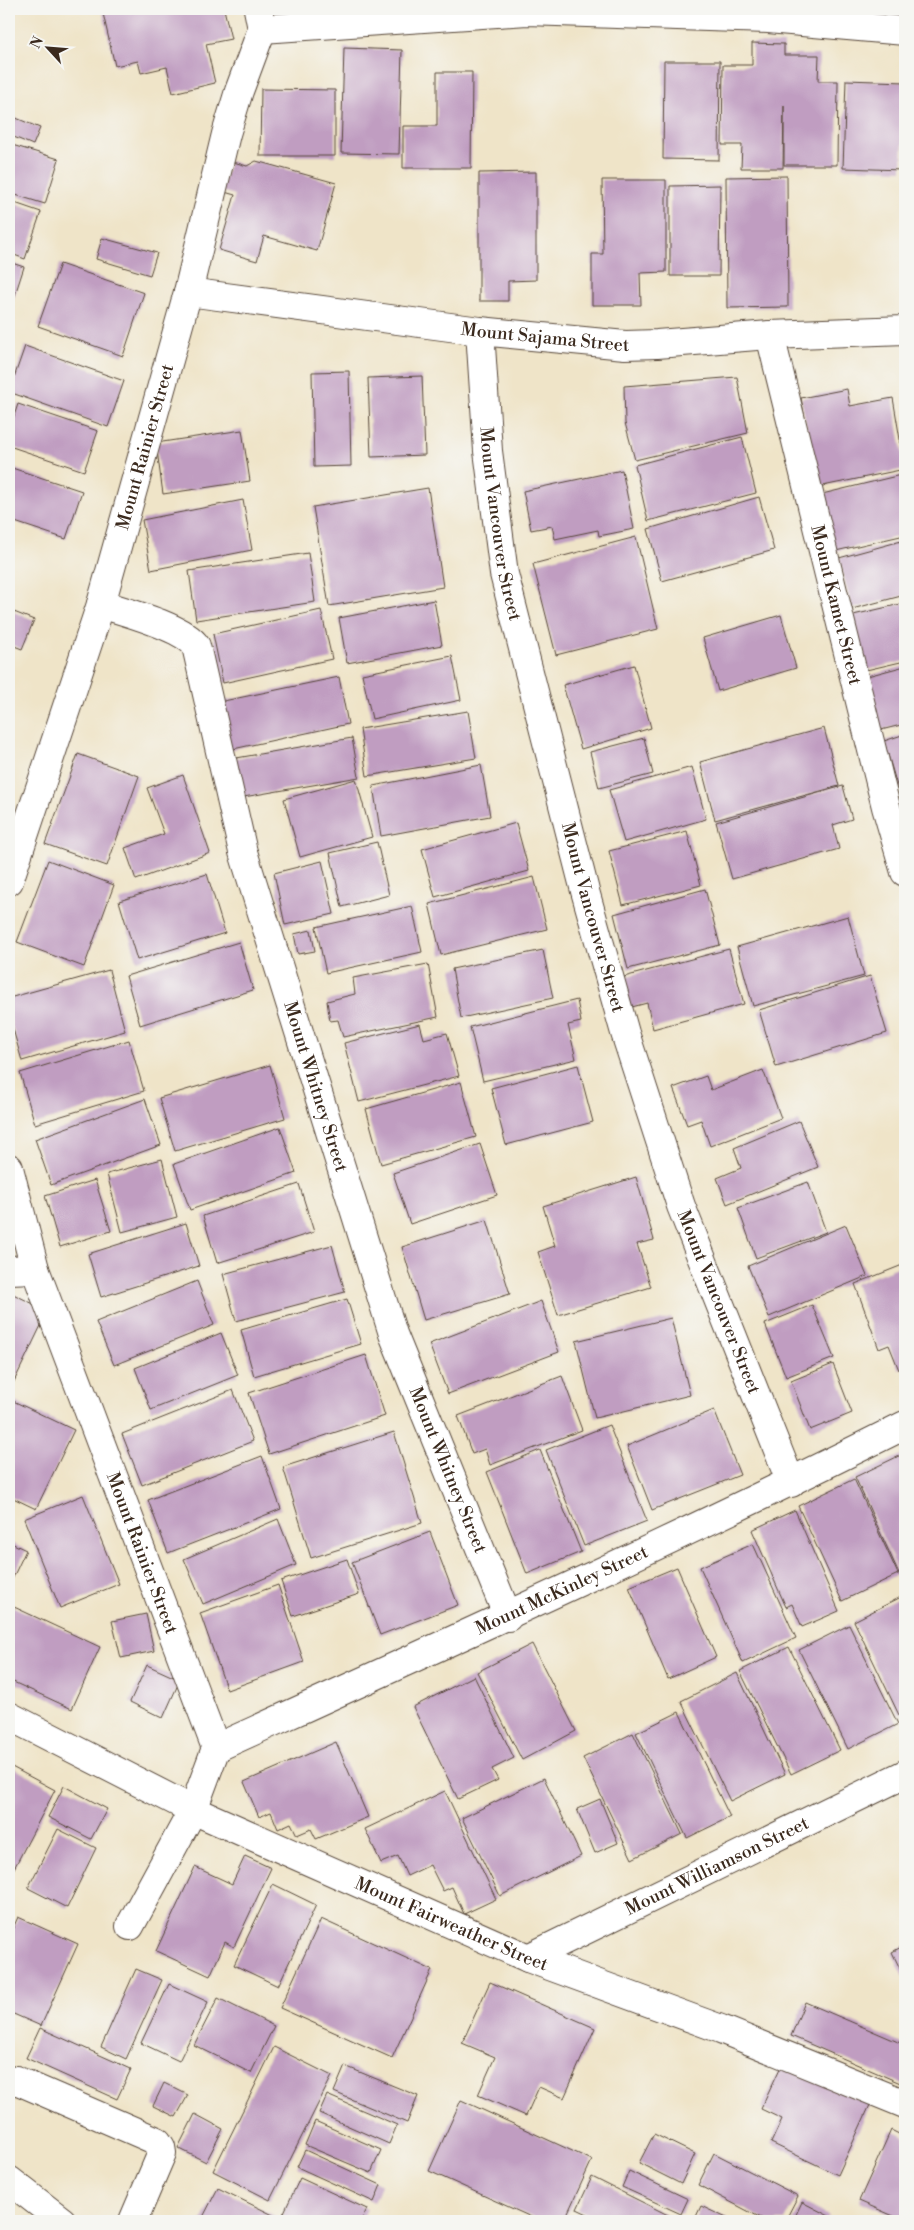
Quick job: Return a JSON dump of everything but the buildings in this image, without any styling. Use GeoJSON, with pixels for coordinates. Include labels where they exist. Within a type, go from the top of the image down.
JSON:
{"type":"FeatureCollection","features":[{"type":"Feature","properties":{"kind":"street"},"geometry":{"type":"LineString","coordinates":[[260,19],[350,25],[528,11],[768,19],[905,31]]}},
{"type":"Feature","properties":{"kind":"street","name":"Mount Rainier Street"},"geometry":{"type":"LineString","coordinates":[[9,881],[101,604],[188,292],[226,134],[260,19]]}},
{"type":"Feature","properties":{"kind":"street","name":"Mount Sajama Street"},"geometry":{"type":"LineString","coordinates":[[188,292],[480,331],[625,345],[770,335],[905,330]]}},
{"type":"Feature","properties":{"kind":"street","name":"Mount Vancouver Street"},"geometry":{"type":"LineString","coordinates":[[480,331],[488,451],[504,574],[585,891],[625,1033],[681,1206],[791,1483]]}},
{"type":"Feature","properties":{"kind":"street","name":"Mount Kamet Street"},"geometry":{"type":"LineString","coordinates":[[770,335],[886,807],[905,872]]}},
{"type":"Feature","properties":{"kind":"street","name":"Mount Whitney Street"},"geometry":{"type":"LineString","coordinates":[[101,604],[150,620],[186,636],[196,646],[243,852],[393,1334],[508,1617]]}},
{"type":"Feature","properties":{"kind":"street","name":"Mount Rainier Street"},"geometry":{"type":"LineString","coordinates":[[9,1168],[22,1269],[216,1748]]}},
{"type":"Feature","properties":{"kind":"street","name":"Mount McKinley Street"},"geometry":{"type":"LineString","coordinates":[[216,1748],[508,1617],[791,1483],[905,1425]]}},
{"type":"Feature","properties":{"kind":"street","name":"Mount Fairweather Street"},"geometry":{"type":"LineString","coordinates":[[9,1716],[193,1810],[528,1958],[721,2029],[905,2104]]}},
{"type":"Feature","properties":{"kind":"street"},"geometry":{"type":"LineString","coordinates":[[130,1926],[193,1810],[216,1748]]}},
{"type":"Feature","properties":{"kind":"street","name":"Mount Williamson Street"},"geometry":{"type":"LineString","coordinates":[[528,1958],[905,1774]]}},
{"type":"Feature","properties":{"kind":"street"},"geometry":{"type":"LineString","coordinates":[[9,2082],[16,2080],[157,2141],[162,2153],[133,2221]]}},
{"type":"Feature","properties":{"kind":"street"},"geometry":{"type":"LineString","coordinates":[[9,2180],[62,2221]]}}]}
